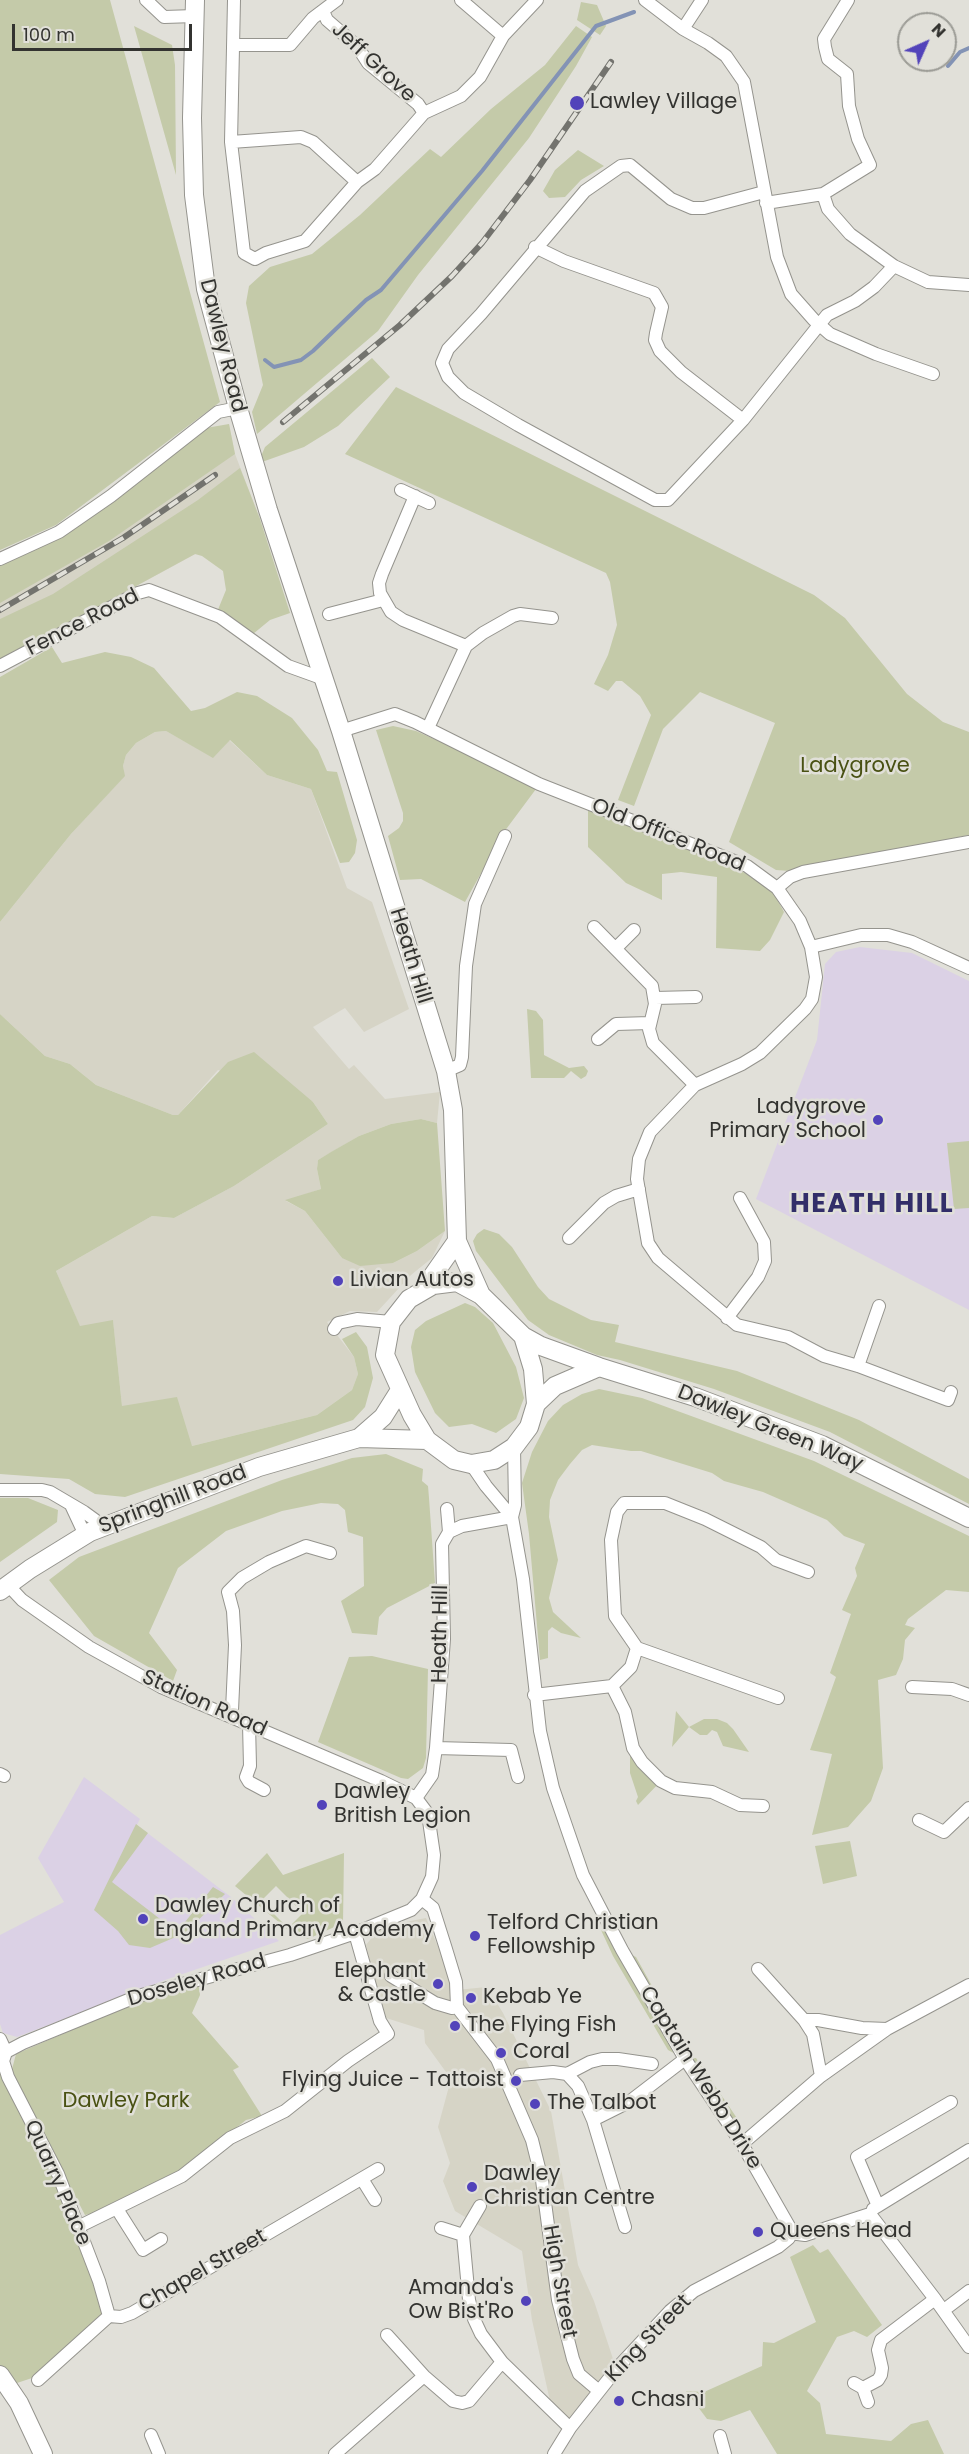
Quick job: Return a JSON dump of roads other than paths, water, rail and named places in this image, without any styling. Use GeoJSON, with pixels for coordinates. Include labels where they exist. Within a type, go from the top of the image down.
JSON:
{"type":"FeatureCollection","features":[{"type":"Feature","properties":{"kind":"main road","name":"Dawley Road"},"geometry":{"type":"LineString","coordinates":[[195,8],[192,149],[199,243],[206,288],[238,408],[297,603],[324,679]]}},
{"type":"Feature","properties":{"kind":"main road","name":"Heath Hill"},"geometry":{"type":"LineString","coordinates":[[324,679],[446,1071],[453,1110],[457,1241],[481,1294]]}},
{"type":"Feature","properties":{"kind":"main road"},"geometry":{"type":"LineString","coordinates":[[422,1291],[457,1241]]}},
{"type":"Feature","properties":{"kind":"main road"},"geometry":{"type":"LineString","coordinates":[[457,1282],[481,1294],[523,1336],[533,1369],[536,1404],[529,1426],[514,1447],[494,1461],[471,1464],[454,1460],[427,1440],[400,1390],[385,1355],[391,1322],[409,1299],[422,1291],[432,1285],[457,1282]]}},
{"type":"Feature","properties":{"kind":"main road","name":"Dawley Green Way"},"geometry":{"type":"LineString","coordinates":[[523,1336],[541,1346],[694,1397],[822,1445],[969,1518]]}},
{"type":"Feature","properties":{"kind":"main road"},"geometry":{"type":"LineString","coordinates":[[536,1404],[555,1386],[599,1367]]}},
{"type":"Feature","properties":{"kind":"main road","name":"Springhill Road"},"geometry":{"type":"LineString","coordinates":[[359,1438],[383,1417],[400,1390]]}},
{"type":"Feature","properties":{"kind":"main road","name":"Springhill Road"},"geometry":{"type":"LineString","coordinates":[[4,1588],[92,1532],[259,1467],[359,1438],[427,1440]]}},
{"type":"Feature","properties":{"kind":"main road"},"geometry":{"type":"LineString","coordinates":[[0,2375],[19,2403],[44,2454]]}},
{"type":"Feature","properties":{"kind":"street"},"geometry":{"type":"LineString","coordinates":[[146,0],[164,17],[195,8]]}},
{"type":"Feature","properties":{"kind":"street"},"geometry":{"type":"LineString","coordinates":[[234,0],[231,142],[244,253],[255,259],[266,253],[305,241],[357,182],[375,169],[423,113],[461,96],[480,77],[503,36],[537,0]]}},
{"type":"Feature","properties":{"kind":"street"},"geometry":{"type":"LineString","coordinates":[[233,45],[290,45],[313,18],[337,0]]}},
{"type":"Feature","properties":{"kind":"street"},"geometry":{"type":"LineString","coordinates":[[461,0],[503,36]]}},
{"type":"Feature","properties":{"kind":"street"},"geometry":{"type":"LineString","coordinates":[[645,0],[683,29],[726,56],[744,82],[782,276],[791,294],[818,325],[830,334],[933,374]]}},
{"type":"Feature","properties":{"kind":"street"},"geometry":{"type":"LineString","coordinates":[[683,29],[702,0]]}},
{"type":"Feature","properties":{"kind":"street"},"geometry":{"type":"LineString","coordinates":[[848,0],[825,39],[825,47],[828,59],[847,74],[849,106],[858,139],[870,165],[823,194],[765,197],[704,208],[692,208],[671,199],[630,165],[621,166],[585,191],[443,357],[442,363],[448,377],[459,388],[518,425],[654,500],[668,500],[680,490],[743,420],[827,315],[855,301],[874,287],[894,266]]}},
{"type":"Feature","properties":{"kind":"street","name":"Jeff Grove"},"geometry":{"type":"LineString","coordinates":[[323,11],[327,20],[357,46],[368,63],[418,104],[423,113]]}},
{"type":"Feature","properties":{"kind":"street"},"geometry":{"type":"LineString","coordinates":[[231,142],[301,137],[313,142],[357,182]]}},
{"type":"Feature","properties":{"kind":"street"},"geometry":{"type":"LineString","coordinates":[[823,194],[828,208],[850,234],[894,266],[928,282],[969,285]]}},
{"type":"Feature","properties":{"kind":"street"},"geometry":{"type":"LineString","coordinates":[[535,247],[564,261],[654,293],[662,307],[655,340],[660,351],[681,372],[743,420]]}},
{"type":"Feature","properties":{"kind":"street"},"geometry":{"type":"LineString","coordinates":[[0,559],[58,532],[111,496],[218,411],[238,408]]}},
{"type":"Feature","properties":{"kind":"street"},"geometry":{"type":"LineString","coordinates":[[401,490],[429,502]]}},
{"type":"Feature","properties":{"kind":"street"},"geometry":{"type":"LineString","coordinates":[[415,496],[379,582],[383,600],[391,612],[403,620],[466,646]]}},
{"type":"Feature","properties":{"kind":"street","name":"Fence Road"},"geometry":{"type":"LineString","coordinates":[[0,666],[138,593],[149,590],[177,598],[220,617],[288,666],[324,679]]}},
{"type":"Feature","properties":{"kind":"street"},"geometry":{"type":"LineString","coordinates":[[329,614],[383,600]]}},
{"type":"Feature","properties":{"kind":"street"},"geometry":{"type":"LineString","coordinates":[[428,728],[466,646],[483,633],[513,616],[520,614],[552,618]]}},
{"type":"Feature","properties":{"kind":"street","name":"Old Office Road"},"geometry":{"type":"LineString","coordinates":[[341,731],[395,714],[428,728],[539,784],[747,866],[777,888],[800,921],[810,947],[816,977],[812,999],[805,1009],[751,1059],[695,1085]]}},
{"type":"Feature","properties":{"kind":"street"},"geometry":{"type":"LineString","coordinates":[[446,1071],[460,1065],[462,1057],[465,977],[475,904],[505,836]]}},
{"type":"Feature","properties":{"kind":"street"},"geometry":{"type":"LineString","coordinates":[[777,888],[790,877],[803,872],[969,842]]}},
{"type":"Feature","properties":{"kind":"street"},"geometry":{"type":"LineString","coordinates":[[594,927],[647,979],[655,998],[649,1029],[653,1043],[695,1085],[656,1124],[645,1141],[638,1169],[639,1189],[648,1244],[652,1251],[727,1318],[747,1329],[788,1337],[824,1356],[858,1366],[948,1400],[951,1392]]}},
{"type":"Feature","properties":{"kind":"street"},"geometry":{"type":"LineString","coordinates":[[616,948],[634,930]]}},
{"type":"Feature","properties":{"kind":"street"},"geometry":{"type":"LineString","coordinates":[[810,947],[861,934],[888,935],[912,942],[969,968]]}},
{"type":"Feature","properties":{"kind":"street"},"geometry":{"type":"LineString","coordinates":[[655,998],[696,996]]}},
{"type":"Feature","properties":{"kind":"street"},"geometry":{"type":"LineString","coordinates":[[598,1039],[616,1024],[650,1023]]}},
{"type":"Feature","properties":{"kind":"street"},"geometry":{"type":"LineString","coordinates":[[569,1238],[604,1203],[616,1196],[639,1189]]}},
{"type":"Feature","properties":{"kind":"street"},"geometry":{"type":"LineString","coordinates":[[727,1318],[758,1277],[765,1261],[764,1242],[740,1198]]}},
{"type":"Feature","properties":{"kind":"street"},"geometry":{"type":"LineString","coordinates":[[858,1366],[879,1306]]}},
{"type":"Feature","properties":{"kind":"street"},"geometry":{"type":"LineString","coordinates":[[334,1329],[338,1323],[357,1319],[391,1322]]}},
{"type":"Feature","properties":{"kind":"street","name":"Captain Webb Drive"},"geometry":{"type":"LineString","coordinates":[[514,1447],[515,1505],[512,1517],[523,1579],[534,1695],[553,1788],[583,1875],[622,1950],[685,2059],[742,2144],[789,2228]]}},
{"type":"Feature","properties":{"kind":"street","name":"Captain Webb Drive"},"geometry":{"type":"LineString","coordinates":[[471,1464],[512,1517]]}},
{"type":"Feature","properties":{"kind":"street"},"geometry":{"type":"LineString","coordinates":[[0,1490],[42,1490],[65,1500],[92,1532]]}},
{"type":"Feature","properties":{"kind":"street"},"geometry":{"type":"LineString","coordinates":[[778,1698],[638,1648],[615,1617],[611,1540],[617,1512],[624,1503],[665,1503],[705,1519],[761,1547],[777,1560],[808,1572]]}},
{"type":"Feature","properties":{"kind":"street","name":"Heath Hill"},"geometry":{"type":"LineString","coordinates":[[416,1798],[432,1775],[436,1748],[444,1639],[442,1544],[449,1532],[447,1509]]}},
{"type":"Feature","properties":{"kind":"street"},"geometry":{"type":"LineString","coordinates":[[449,1532],[462,1526],[512,1517]]}},
{"type":"Feature","properties":{"kind":"street"},"geometry":{"type":"LineString","coordinates":[[230,1716],[235,1645],[233,1611],[228,1593],[242,1578],[269,1562],[306,1546],[330,1553]]}},
{"type":"Feature","properties":{"kind":"street","name":"Station Road"},"geometry":{"type":"LineString","coordinates":[[4,1588],[89,1647],[161,1687],[416,1798]]}},
{"type":"Feature","properties":{"kind":"street"},"geometry":{"type":"LineString","coordinates":[[534,1695],[612,1686],[631,1667],[638,1648]]}},
{"type":"Feature","properties":{"kind":"street"},"geometry":{"type":"LineString","coordinates":[[612,1686],[625,1712],[633,1748],[642,1762],[661,1781],[675,1788],[712,1792],[740,1805],[763,1806]]}},
{"type":"Feature","properties":{"kind":"street"},"geometry":{"type":"LineString","coordinates":[[912,1687],[952,1689],[969,1695]]}},
{"type":"Feature","properties":{"kind":"street"},"geometry":{"type":"LineString","coordinates":[[249,1724],[250,1766],[246,1777],[249,1782],[264,1790]]}},
{"type":"Feature","properties":{"kind":"street"},"geometry":{"type":"LineString","coordinates":[[436,1748],[511,1750],[518,1777]]}},
{"type":"Feature","properties":{"kind":"street"},"geometry":{"type":"LineString","coordinates":[[391,1976],[435,2003],[452,2008],[457,2007],[456,1982],[433,1908],[422,1899],[432,1877],[434,1855],[428,1814],[416,1798]]}},
{"type":"Feature","properties":{"kind":"street"},"geometry":{"type":"LineString","coordinates":[[919,1820],[944,1832],[969,1808]]}},
{"type":"Feature","properties":{"kind":"street","name":"Doseley Road"},"geometry":{"type":"LineString","coordinates":[[3,2058],[23,2043],[138,1996],[290,1955],[411,1910],[422,1899]]}},
{"type":"Feature","properties":{"kind":"street"},"geometry":{"type":"LineString","coordinates":[[78,2227],[182,2176],[230,2138],[285,2111],[348,2061],[388,2034],[380,2020],[354,1933]]}},
{"type":"Feature","properties":{"kind":"street"},"geometry":{"type":"LineString","coordinates":[[758,1969],[804,2020],[813,2034],[821,2076]]}},
{"type":"Feature","properties":{"kind":"street"},"geometry":{"type":"LineString","coordinates":[[742,2144],[821,2076],[887,2029],[969,1985]]}},
{"type":"Feature","properties":{"kind":"street","name":"High Street"},"geometry":{"type":"LineString","coordinates":[[457,2007],[497,2059],[532,2140],[547,2212],[558,2300],[573,2359],[579,2374],[599,2391]]}},
{"type":"Feature","properties":{"kind":"street"},"geometry":{"type":"LineString","coordinates":[[804,2020],[887,2029]]}},
{"type":"Feature","properties":{"kind":"street","name":"Quarry Place"},"geometry":{"type":"LineString","coordinates":[[0,2039],[9,2077],[58,2174],[99,2281],[109,2316]]}},
{"type":"Feature","properties":{"kind":"street"},"geometry":{"type":"LineString","coordinates":[[520,2075],[553,2072],[567,2074],[590,2062],[602,2060],[618,2059],[652,2064]]}},
{"type":"Feature","properties":{"kind":"street"},"geometry":{"type":"LineString","coordinates":[[593,2120],[629,2102],[685,2059]]}},
{"type":"Feature","properties":{"kind":"street"},"geometry":{"type":"LineString","coordinates":[[567,2074],[578,2086],[593,2120],[625,2227]]}},
{"type":"Feature","properties":{"kind":"street"},"geometry":{"type":"LineString","coordinates":[[951,2102],[857,2157],[874,2210],[969,2347]]}},
{"type":"Feature","properties":{"kind":"street"},"geometry":{"type":"LineString","coordinates":[[789,2228],[805,2235],[874,2210],[969,2150]]}},
{"type":"Feature","properties":{"kind":"street","name":"Chapel Street"},"geometry":{"type":"LineString","coordinates":[[38,2380],[109,2316],[121,2317],[132,2313],[378,2169]]}},
{"type":"Feature","properties":{"kind":"street"},"geometry":{"type":"LineString","coordinates":[[362,2179],[375,2200]]}},
{"type":"Feature","properties":{"kind":"street"},"geometry":{"type":"LineString","coordinates":[[480,2206],[463,2235],[469,2300],[474,2319],[481,2334],[502,2361],[570,2428]]}},
{"type":"Feature","properties":{"kind":"street"},"geometry":{"type":"LineString","coordinates":[[117,2209],[143,2250],[160,2239]]}},
{"type":"Feature","properties":{"kind":"street"},"geometry":{"type":"LineString","coordinates":[[441,2228],[463,2235]]}},
{"type":"Feature","properties":{"kind":"street","name":"King Street"},"geometry":{"type":"LineString","coordinates":[[554,2454],[570,2428],[633,2348],[687,2296],[778,2247],[789,2238],[789,2228]]}},
{"type":"Feature","properties":{"kind":"street"},"geometry":{"type":"LineString","coordinates":[[944,2310],[969,2291]]}},
{"type":"Feature","properties":{"kind":"street"},"geometry":{"type":"LineString","coordinates":[[868,2402],[859,2386],[878,2380],[881,2375],[882,2368],[878,2350],[881,2340],[936,2299]]}},
{"type":"Feature","properties":{"kind":"street"},"geometry":{"type":"LineString","coordinates":[[387,2335],[424,2376],[453,2401],[462,2403],[469,2401],[502,2361]]}},
{"type":"Feature","properties":{"kind":"street"},"geometry":{"type":"LineString","coordinates":[[335,2454],[424,2376]]}},
{"type":"Feature","properties":{"kind":"street"},"geometry":{"type":"LineString","coordinates":[[151,2435],[159,2454]]}},
{"type":"Feature","properties":{"kind":"street"},"geometry":{"type":"LineString","coordinates":[[720,2436],[725,2454]]}},
{"type":"Feature","properties":{"kind":"waterway"},"geometry":{"type":"LineString","coordinates":[[265,360],[274,367],[301,360],[366,300],[381,290],[482,171],[596,26],[634,12]]}},
{"type":"Feature","properties":{"kind":"waterway"},"geometry":{"type":"LineString","coordinates":[[957,56],[969,48]]}},
{"type":"Feature","properties":{"kind":"railway"},"geometry":{"type":"LineString","coordinates":[[283,422],[400,325],[452,276],[482,243],[530,180],[611,62]]}},
{"type":"Feature","properties":{"kind":"railway"},"geometry":{"type":"LineString","coordinates":[[0,610],[123,538],[215,475]]}},
{"type":"Feature","properties":{"kind":"place","name":"Lawley Village"},"geometry":{"type":"Point","coordinates":[577,103]}},
{"type":"Feature","properties":{"kind":"place","name":"Ladygrove Primary School"},"geometry":{"type":"Point","coordinates":[878,1120]}},
{"type":"Feature","properties":{"kind":"place","name":"Livian Autos"},"geometry":{"type":"Point","coordinates":[338,1281]}},
{"type":"Feature","properties":{"kind":"place","name":"Dawley British Legion"},"geometry":{"type":"Point","coordinates":[322,1805]}},
{"type":"Feature","properties":{"kind":"place","name":"Dawley Church of England Primary Academy"},"geometry":{"type":"Point","coordinates":[143,1919]}},
{"type":"Feature","properties":{"kind":"place","name":"Telford Christian Fellowship"},"geometry":{"type":"Point","coordinates":[475,1936]}},
{"type":"Feature","properties":{"kind":"place","name":"Elephant & Castle"},"geometry":{"type":"Point","coordinates":[438,1984]}},
{"type":"Feature","properties":{"kind":"place","name":"Kebab Ye"},"geometry":{"type":"Point","coordinates":[471,1998]}},
{"type":"Feature","properties":{"kind":"place","name":"The Flying Fish"},"geometry":{"type":"Point","coordinates":[455,2026]}},
{"type":"Feature","properties":{"kind":"place","name":"Coral"},"geometry":{"type":"Point","coordinates":[501,2053]}},
{"type":"Feature","properties":{"kind":"place","name":"Flying Juice - Tattoist"},"geometry":{"type":"Point","coordinates":[516,2081]}},
{"type":"Feature","properties":{"kind":"place","name":"The Talbot"},"geometry":{"type":"Point","coordinates":[535,2104]}},
{"type":"Feature","properties":{"kind":"place","name":"Dawley Christian Centre"},"geometry":{"type":"Point","coordinates":[472,2187]}},
{"type":"Feature","properties":{"kind":"place","name":"Queens Head"},"geometry":{"type":"Point","coordinates":[758,2232]}},
{"type":"Feature","properties":{"kind":"place","name":"Amanda's Ow Bist'Ro"},"geometry":{"type":"Point","coordinates":[526,2301]}},
{"type":"Feature","properties":{"kind":"place","name":"Chasni"},"geometry":{"type":"Point","coordinates":[619,2401]}},
{"type":"Feature","properties":{"kind":"district","name":"HEATH HILL"},"geometry":{"type":"Point","coordinates":[872,1205]}},
{"type":"Feature","properties":{"kind":"park label","name":"Ladygrove"},"geometry":{"type":"Point","coordinates":[855,767]}},
{"type":"Feature","properties":{"kind":"park label","name":"Dawley Park"},"geometry":{"type":"Point","coordinates":[126,2102]}}]}
